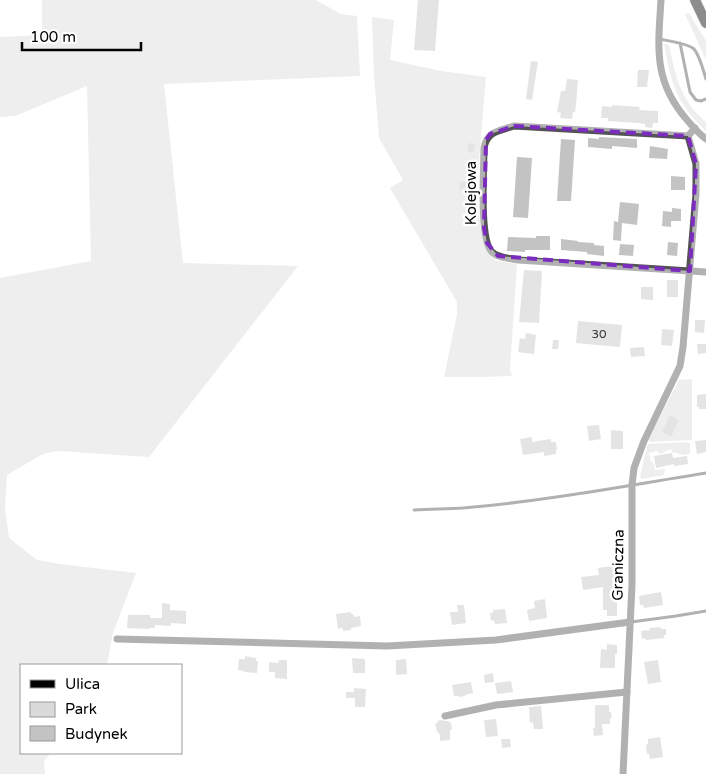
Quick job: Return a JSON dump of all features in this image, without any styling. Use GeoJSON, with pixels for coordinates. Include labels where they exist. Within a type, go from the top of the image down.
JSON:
{"type":"FeatureCollection","features":[{"type":"Feature","properties":{"kind":"main road"},"geometry":{"type":"LineString","coordinates":[[695,0],[706,23]]}},
{"type":"Feature","properties":{"kind":"street"},"geometry":{"type":"LineString","coordinates":[[660,0],[658,38],[660,68],[663,80],[680,112],[706,140]]}},
{"type":"Feature","properties":{"kind":"street","name":"Kolejowa"},"geometry":{"type":"LineString","coordinates":[[688,136],[514,126],[490,134],[484,148],[484,228],[491,251],[498,256],[518,260],[706,272]]}},
{"type":"Feature","properties":{"kind":"street"},"geometry":{"type":"LineString","coordinates":[[690,271],[696,194],[696,164],[688,136],[695,128]]}},
{"type":"Feature","properties":{"kind":"street","name":"Graniczna"},"geometry":{"type":"LineString","coordinates":[[624,774],[632,585],[632,485],[634,468],[644,441],[680,366],[690,271]]}},
{"type":"Feature","properties":{"kind":"street"},"geometry":{"type":"LineString","coordinates":[[117,638],[386,646],[496,640],[630,622]]}},
{"type":"Feature","properties":{"kind":"street"},"geometry":{"type":"LineString","coordinates":[[445,716],[496,706],[627,692]]}},
{"type":"Feature","properties":{"kind":"lane"},"geometry":{"type":"LineString","coordinates":[[658,38],[680,43],[694,50],[706,79]]}},
{"type":"Feature","properties":{"kind":"lane"},"geometry":{"type":"LineString","coordinates":[[680,43],[690,92],[696,100],[706,99]]}},
{"type":"Feature","properties":{"kind":"lane"},"geometry":{"type":"LineString","coordinates":[[414,510],[500,504],[706,473]]}},
{"type":"Feature","properties":{"kind":"lane"},"geometry":{"type":"LineString","coordinates":[[630,622],[706,610]]}},
{"type":"Feature","properties":{"kind":"highlighted area"},"geometry":{"type":"Polygon","coordinates":[[[514,126],[688,136],[696,164],[690,271],[498,256],[487,243],[484,228],[486,140],[490,134],[514,126]]]}},
{"type":"Feature","properties":{"kind":"green space"},"geometry":{"type":"Polygon","coordinates":[[[42,0],[316,0],[341,14],[357,16],[360,76],[164,84],[183,263],[298,266],[149,457],[58,451],[43,454],[7,475],[5,508],[9,538],[37,560],[136,573],[113,633],[107,664],[20,664],[20,754],[50,754],[44,761],[45,774],[0,774],[0,278],[91,261],[87,86],[15,116],[0,117],[0,37],[42,35],[42,0]]]}},
{"type":"Feature","properties":{"kind":"green space"},"geometry":{"type":"Polygon","coordinates":[[[689,13],[706,41],[706,60],[685,14],[689,13]]]}},
{"type":"Feature","properties":{"kind":"green space"},"geometry":{"type":"Polygon","coordinates":[[[372,17],[394,20],[390,60],[441,71],[486,77],[476,196],[485,247],[497,261],[517,264],[510,369],[512,376],[444,377],[457,314],[457,302],[390,188],[403,180],[379,138],[372,17]]]}},
{"type":"Feature","properties":{"kind":"green space"},"geometry":{"type":"Polygon","coordinates":[[[664,44],[669,45],[680,87],[690,105],[706,122],[706,131],[688,111],[676,92],[664,44]]]}},
{"type":"Feature","properties":{"kind":"green space"},"geometry":{"type":"Polygon","coordinates":[[[692,379],[692,440],[651,442],[648,440],[679,380],[692,379]]]}},
{"type":"Feature","properties":{"kind":"green space"},"geometry":{"type":"Polygon","coordinates":[[[690,443],[690,454],[684,455],[672,452],[671,449],[659,454],[658,451],[649,453],[655,470],[665,469],[664,475],[642,479],[640,477],[648,444],[690,443]]]}},
{"type":"Feature","properties":{"kind":"building"},"geometry":{"type":"Polygon","coordinates":[[[418,0],[439,0],[435,51],[414,50],[418,0]]]}},
{"type":"Feature","properties":{"kind":"building"},"geometry":{"type":"Polygon","coordinates":[[[531,61],[538,62],[532,100],[526,99],[531,61]]]}},
{"type":"Feature","properties":{"kind":"building"},"geometry":{"type":"Polygon","coordinates":[[[638,70],[649,70],[647,87],[637,87],[638,70]]]}},
{"type":"Feature","properties":{"kind":"building"},"geometry":{"type":"Polygon","coordinates":[[[567,79],[578,80],[575,112],[573,112],[572,119],[560,118],[561,113],[557,112],[561,91],[565,91],[567,79]]]}},
{"type":"Feature","properties":{"kind":"building"},"geometry":{"type":"Polygon","coordinates":[[[612,105],[640,107],[639,110],[658,111],[658,123],[653,123],[652,128],[645,127],[645,124],[608,121],[608,118],[601,118],[602,106],[612,107],[612,105]]]}},
{"type":"Feature","properties":{"kind":"building"},"geometry":{"type":"Polygon","coordinates":[[[599,137],[637,139],[637,148],[612,146],[612,149],[588,147],[588,138],[599,139],[599,137]]]}},
{"type":"Feature","properties":{"kind":"building"},"geometry":{"type":"Polygon","coordinates":[[[561,139],[575,140],[571,201],[557,201],[561,139]]]}},
{"type":"Feature","properties":{"kind":"building"},"geometry":{"type":"Polygon","coordinates":[[[468,143],[475,144],[474,152],[468,152],[468,143]]]}},
{"type":"Feature","properties":{"kind":"building"},"geometry":{"type":"Polygon","coordinates":[[[650,146],[668,149],[667,159],[649,158],[650,146]]]}},
{"type":"Feature","properties":{"kind":"building"},"geometry":{"type":"Polygon","coordinates":[[[517,157],[532,158],[528,218],[513,217],[517,157]]]}},
{"type":"Feature","properties":{"kind":"building"},"geometry":{"type":"Polygon","coordinates":[[[671,176],[685,177],[685,190],[671,190],[671,176]]]}},
{"type":"Feature","properties":{"kind":"building"},"geometry":{"type":"Polygon","coordinates":[[[460,182],[471,182],[471,190],[459,189],[460,182]]]}},
{"type":"Feature","properties":{"kind":"building"},"geometry":{"type":"Polygon","coordinates":[[[620,202],[639,204],[637,225],[622,223],[621,241],[613,240],[614,221],[618,222],[620,202]]]}},
{"type":"Feature","properties":{"kind":"building"},"geometry":{"type":"Polygon","coordinates":[[[672,208],[681,209],[681,221],[671,221],[671,227],[662,226],[663,211],[672,212],[672,208]]]}},
{"type":"Feature","properties":{"kind":"building"},"geometry":{"type":"Polygon","coordinates":[[[536,236],[550,236],[550,250],[507,251],[508,237],[536,238],[536,236]]]}},
{"type":"Feature","properties":{"kind":"building"},"geometry":{"type":"Polygon","coordinates":[[[561,239],[604,246],[604,256],[587,254],[587,252],[561,250],[561,239]]]}},
{"type":"Feature","properties":{"kind":"building"},"geometry":{"type":"Polygon","coordinates":[[[668,242],[678,243],[677,256],[667,255],[668,242]]]}},
{"type":"Feature","properties":{"kind":"building"},"geometry":{"type":"Polygon","coordinates":[[[620,244],[634,245],[633,256],[619,255],[620,244]]]}},
{"type":"Feature","properties":{"kind":"building"},"geometry":{"type":"Polygon","coordinates":[[[524,270],[542,271],[539,323],[519,322],[524,270]]]}},
{"type":"Feature","properties":{"kind":"building"},"geometry":{"type":"Polygon","coordinates":[[[667,280],[678,280],[678,297],[667,297],[667,280]]]}},
{"type":"Feature","properties":{"kind":"building"},"geometry":{"type":"Polygon","coordinates":[[[641,287],[653,287],[653,300],[641,299],[641,287]]]}},
{"type":"Feature","properties":{"kind":"building"},"geometry":{"type":"Polygon","coordinates":[[[695,320],[705,320],[704,333],[695,332],[695,320]]]}},
{"type":"Feature","properties":{"kind":"building"},"geometry":{"type":"Polygon","coordinates":[[[578,321],[622,325],[620,347],[576,343],[578,321]]]}},
{"type":"Feature","properties":{"kind":"building"},"geometry":{"type":"Polygon","coordinates":[[[662,329],[674,330],[672,346],[661,345],[662,329]]]}},
{"type":"Feature","properties":{"kind":"building"},"geometry":{"type":"Polygon","coordinates":[[[526,333],[536,335],[534,354],[518,352],[520,338],[525,339],[526,333]]]}},
{"type":"Feature","properties":{"kind":"building"},"geometry":{"type":"Polygon","coordinates":[[[553,340],[559,340],[558,349],[552,349],[553,340]]]}},
{"type":"Feature","properties":{"kind":"building"},"geometry":{"type":"Polygon","coordinates":[[[697,344],[706,344],[706,353],[698,354],[697,344]]]}},
{"type":"Feature","properties":{"kind":"building"},"geometry":{"type":"Polygon","coordinates":[[[644,347],[645,356],[631,357],[630,348],[644,347]]]}},
{"type":"Feature","properties":{"kind":"building"},"geometry":{"type":"Polygon","coordinates":[[[706,394],[706,409],[699,409],[697,407],[697,395],[706,394]]]}},
{"type":"Feature","properties":{"kind":"building"},"geometry":{"type":"Polygon","coordinates":[[[670,415],[679,420],[671,437],[662,432],[670,415]]]}},
{"type":"Feature","properties":{"kind":"building"},"geometry":{"type":"Polygon","coordinates":[[[599,425],[601,439],[589,441],[587,426],[599,425]]]}},
{"type":"Feature","properties":{"kind":"building"},"geometry":{"type":"Polygon","coordinates":[[[611,430],[623,431],[623,449],[611,449],[611,430]]]}},
{"type":"Feature","properties":{"kind":"building"},"geometry":{"type":"Polygon","coordinates":[[[532,437],[532,442],[551,439],[551,442],[556,442],[556,454],[544,456],[544,452],[523,455],[520,439],[532,437]]]}},
{"type":"Feature","properties":{"kind":"building"},"geometry":{"type":"Polygon","coordinates":[[[706,440],[706,452],[697,454],[695,441],[706,440]]]}},
{"type":"Feature","properties":{"kind":"building"},"geometry":{"type":"Polygon","coordinates":[[[672,453],[673,458],[687,456],[688,464],[674,466],[674,464],[656,468],[654,456],[672,453]]]}},
{"type":"Feature","properties":{"kind":"building"},"geometry":{"type":"Polygon","coordinates":[[[613,566],[616,580],[614,580],[617,597],[617,616],[607,616],[607,610],[603,610],[603,587],[583,590],[581,577],[599,575],[598,568],[613,566]]]}},
{"type":"Feature","properties":{"kind":"building"},"geometry":{"type":"Polygon","coordinates":[[[661,592],[663,605],[644,608],[643,605],[640,605],[639,596],[661,592]]]}},
{"type":"Feature","properties":{"kind":"building"},"geometry":{"type":"Polygon","coordinates":[[[545,599],[547,618],[529,621],[527,610],[535,608],[534,601],[545,599]]]}},
{"type":"Feature","properties":{"kind":"building"},"geometry":{"type":"Polygon","coordinates":[[[162,603],[170,604],[170,610],[186,611],[186,624],[171,623],[171,626],[155,625],[155,628],[149,629],[127,628],[128,615],[150,615],[150,618],[162,618],[162,603]]]}},
{"type":"Feature","properties":{"kind":"building"},"geometry":{"type":"Polygon","coordinates":[[[457,605],[464,605],[466,623],[452,625],[450,612],[458,612],[457,605]]]}},
{"type":"Feature","properties":{"kind":"building"},"geometry":{"type":"Polygon","coordinates":[[[505,609],[507,623],[495,624],[494,620],[491,621],[490,613],[493,613],[493,610],[505,609]]]}},
{"type":"Feature","properties":{"kind":"building"},"geometry":{"type":"Polygon","coordinates":[[[351,612],[354,617],[360,616],[361,626],[351,628],[351,630],[343,631],[343,628],[338,629],[336,614],[351,612]]]}},
{"type":"Feature","properties":{"kind":"building"},"geometry":{"type":"Polygon","coordinates":[[[661,627],[661,629],[666,629],[664,638],[642,639],[641,631],[661,627]]]}},
{"type":"Feature","properties":{"kind":"building"},"geometry":{"type":"Polygon","coordinates":[[[607,644],[617,645],[615,668],[600,668],[601,649],[607,650],[607,644]]]}},
{"type":"Feature","properties":{"kind":"building"},"geometry":{"type":"Polygon","coordinates":[[[245,656],[256,658],[256,661],[258,661],[257,673],[238,670],[239,659],[245,659],[245,656]]]}},
{"type":"Feature","properties":{"kind":"building"},"geometry":{"type":"Polygon","coordinates":[[[352,658],[365,659],[365,673],[353,673],[352,658]]]}},
{"type":"Feature","properties":{"kind":"building"},"geometry":{"type":"Polygon","coordinates":[[[406,659],[407,674],[396,675],[396,660],[406,659]]]}},
{"type":"Feature","properties":{"kind":"building"},"geometry":{"type":"Polygon","coordinates":[[[279,660],[287,660],[287,679],[275,678],[275,672],[269,672],[269,662],[278,663],[279,660]]]}},
{"type":"Feature","properties":{"kind":"building"},"geometry":{"type":"Polygon","coordinates":[[[658,660],[661,682],[648,684],[644,662],[658,660]]]}},
{"type":"Feature","properties":{"kind":"building"},"geometry":{"type":"Polygon","coordinates":[[[493,673],[494,682],[485,683],[484,675],[493,673]]]}},
{"type":"Feature","properties":{"kind":"building"},"geometry":{"type":"Polygon","coordinates":[[[511,681],[513,692],[497,694],[495,683],[511,681]]]}},
{"type":"Feature","properties":{"kind":"building"},"geometry":{"type":"Polygon","coordinates":[[[471,682],[473,693],[459,697],[454,696],[452,685],[471,682]]]}},
{"type":"Feature","properties":{"kind":"building"},"geometry":{"type":"Polygon","coordinates":[[[354,688],[366,689],[365,707],[355,707],[355,698],[346,698],[346,692],[354,692],[354,688]]]}},
{"type":"Feature","properties":{"kind":"building"},"geometry":{"type":"Polygon","coordinates":[[[595,705],[609,705],[609,712],[611,712],[610,724],[602,724],[603,735],[594,736],[595,705]]]}},
{"type":"Feature","properties":{"kind":"building"},"geometry":{"type":"Polygon","coordinates":[[[541,706],[543,729],[534,729],[533,722],[530,723],[529,707],[541,706]]]}},
{"type":"Feature","properties":{"kind":"building"},"geometry":{"type":"Polygon","coordinates":[[[496,719],[498,736],[486,737],[484,720],[496,719]]]}},
{"type":"Feature","properties":{"kind":"building"},"geometry":{"type":"Polygon","coordinates":[[[442,720],[451,723],[450,740],[440,741],[440,735],[437,732],[435,723],[442,720]]]}},
{"type":"Feature","properties":{"kind":"building"},"geometry":{"type":"Polygon","coordinates":[[[660,737],[663,757],[650,759],[649,754],[647,754],[646,745],[648,744],[648,739],[660,737]]]}},
{"type":"Feature","properties":{"kind":"building"},"geometry":{"type":"Polygon","coordinates":[[[501,739],[510,739],[511,747],[502,748],[501,739]]]}}]}
